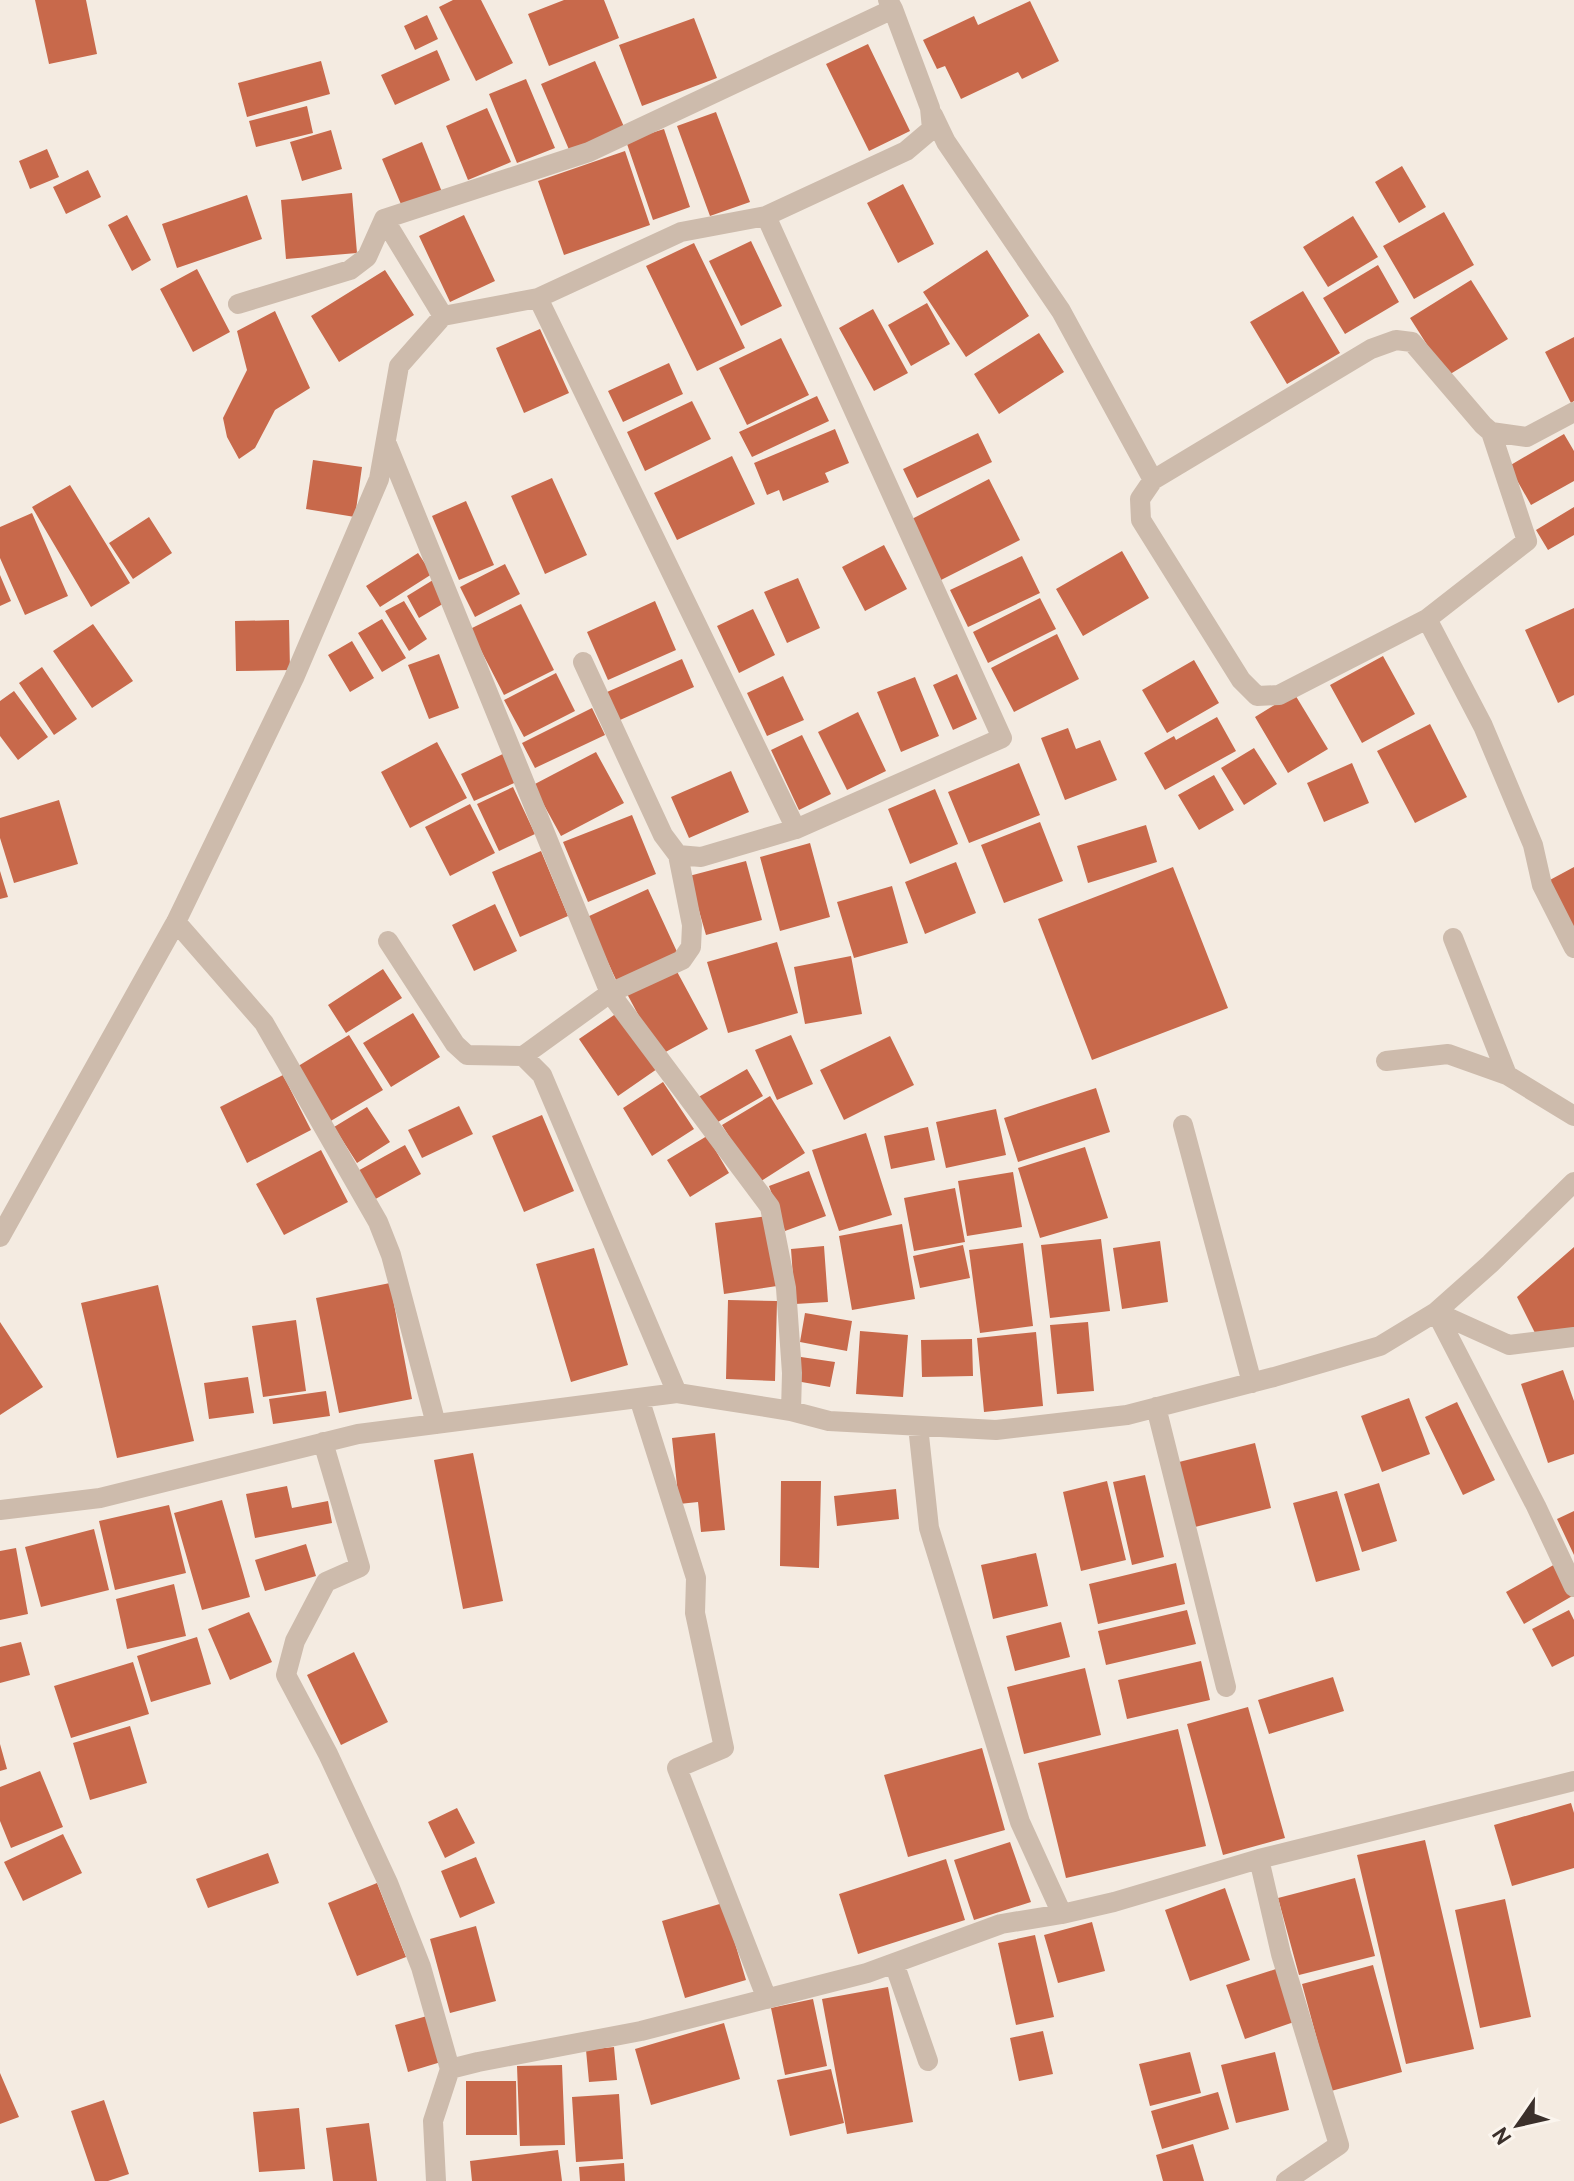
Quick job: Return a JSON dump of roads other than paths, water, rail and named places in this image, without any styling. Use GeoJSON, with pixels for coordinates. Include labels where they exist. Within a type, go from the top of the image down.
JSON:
{"type":"FeatureCollection","features":[{"type":"Feature","properties":{"kind":"street"},"geometry":{"type":"LineString","coordinates":[[238,304],[350,270],[367,257],[384,219],[589,152],[891,4],[946,142],[1061,311],[1153,480]]}},
{"type":"Feature","properties":{"kind":"street"},"geometry":{"type":"LineString","coordinates":[[0,1237],[176,922],[294,678],[379,479],[399,366],[443,316],[538,298],[681,232],[766,216],[906,151],[932,129],[930,108]]}},
{"type":"Feature","properties":{"kind":"street"},"geometry":{"type":"LineString","coordinates":[[678,855],[701,857],[796,829],[1002,738],[766,216]]}},
{"type":"Feature","properties":{"kind":"street"},"geometry":{"type":"LineString","coordinates":[[384,219],[443,316]]}},
{"type":"Feature","properties":{"kind":"street"},"geometry":{"type":"LineString","coordinates":[[538,298],[796,829]]}},
{"type":"Feature","properties":{"kind":"street"},"geometry":{"type":"LineString","coordinates":[[1396,340],[1412,342],[1491,432],[1527,541],[1427,619],[1279,695],[1257,696],[1241,680],[1141,520],[1140,499],[1153,480],[1371,349],[1396,340]]}},
{"type":"Feature","properties":{"kind":"street"},"geometry":{"type":"LineString","coordinates":[[1491,432],[1527,437],[1574,412]]}},
{"type":"Feature","properties":{"kind":"street"},"geometry":{"type":"LineString","coordinates":[[385,442],[610,993],[770,1207],[786,1288],[792,1373],[791,1411]]}},
{"type":"Feature","properties":{"kind":"street"},"geometry":{"type":"LineString","coordinates":[[1427,619],[1483,726],[1533,845],[1542,885],[1574,948]]}},
{"type":"Feature","properties":{"kind":"street"},"geometry":{"type":"LineString","coordinates":[[388,941],[455,1044],[467,1055],[523,1056],[610,993],[682,960],[691,947],[692,925],[678,855],[663,835],[583,662]]}},
{"type":"Feature","properties":{"kind":"street"},"geometry":{"type":"LineString","coordinates":[[176,922],[264,1023],[378,1222],[391,1255],[436,1424]]}},
{"type":"Feature","properties":{"kind":"street"},"geometry":{"type":"LineString","coordinates":[[1453,938],[1507,1075]]}},
{"type":"Feature","properties":{"kind":"street"},"geometry":{"type":"LineString","coordinates":[[1386,1061],[1448,1054],[1507,1075],[1574,1116]]}},
{"type":"Feature","properties":{"kind":"street"},"geometry":{"type":"LineString","coordinates":[[523,1056],[542,1075],[677,1393]]}},
{"type":"Feature","properties":{"kind":"street"},"geometry":{"type":"LineString","coordinates":[[1183,1125],[1252,1383]]}},
{"type":"Feature","properties":{"kind":"street"},"geometry":{"type":"LineString","coordinates":[[0,1510],[100,1498],[358,1434],[677,1393],[791,1411],[829,1421],[996,1430],[1127,1415],[1380,1346],[1436,1312],[1574,1182]]}},
{"type":"Feature","properties":{"kind":"street"},"geometry":{"type":"LineString","coordinates":[[1436,1312],[1509,1345],[1574,1337]]}},
{"type":"Feature","properties":{"kind":"street"},"geometry":{"type":"LineString","coordinates":[[1436,1312],[1574,1587]]}},
{"type":"Feature","properties":{"kind":"street"},"geometry":{"type":"LineString","coordinates":[[639,1398],[696,1578],[695,1613],[724,1748],[677,1768],[767,1999]]}},
{"type":"Feature","properties":{"kind":"street"},"geometry":{"type":"LineString","coordinates":[[1156,1407],[1226,1687]]}},
{"type":"Feature","properties":{"kind":"street"},"geometry":{"type":"LineString","coordinates":[[918,1426],[929,1528],[1020,1822],[1062,1914]]}},
{"type":"Feature","properties":{"kind":"street"},"geometry":{"type":"LineString","coordinates":[[323,1442],[360,1567],[326,1582],[295,1641],[286,1675],[328,1754],[388,1883],[421,1967],[450,2069],[433,2121],[436,2181]]}},
{"type":"Feature","properties":{"kind":"street"},"geometry":{"type":"LineString","coordinates":[[450,2069],[641,2031],[767,1999],[867,1973],[1001,1924],[1114,1902],[1259,1859],[1574,1781]]}},
{"type":"Feature","properties":{"kind":"street"},"geometry":{"type":"LineString","coordinates":[[1259,1859],[1281,1954],[1339,2145],[1286,2181]]}},
{"type":"Feature","properties":{"kind":"street"},"geometry":{"type":"LineString","coordinates":[[894,1963],[928,2061]]}}]}
